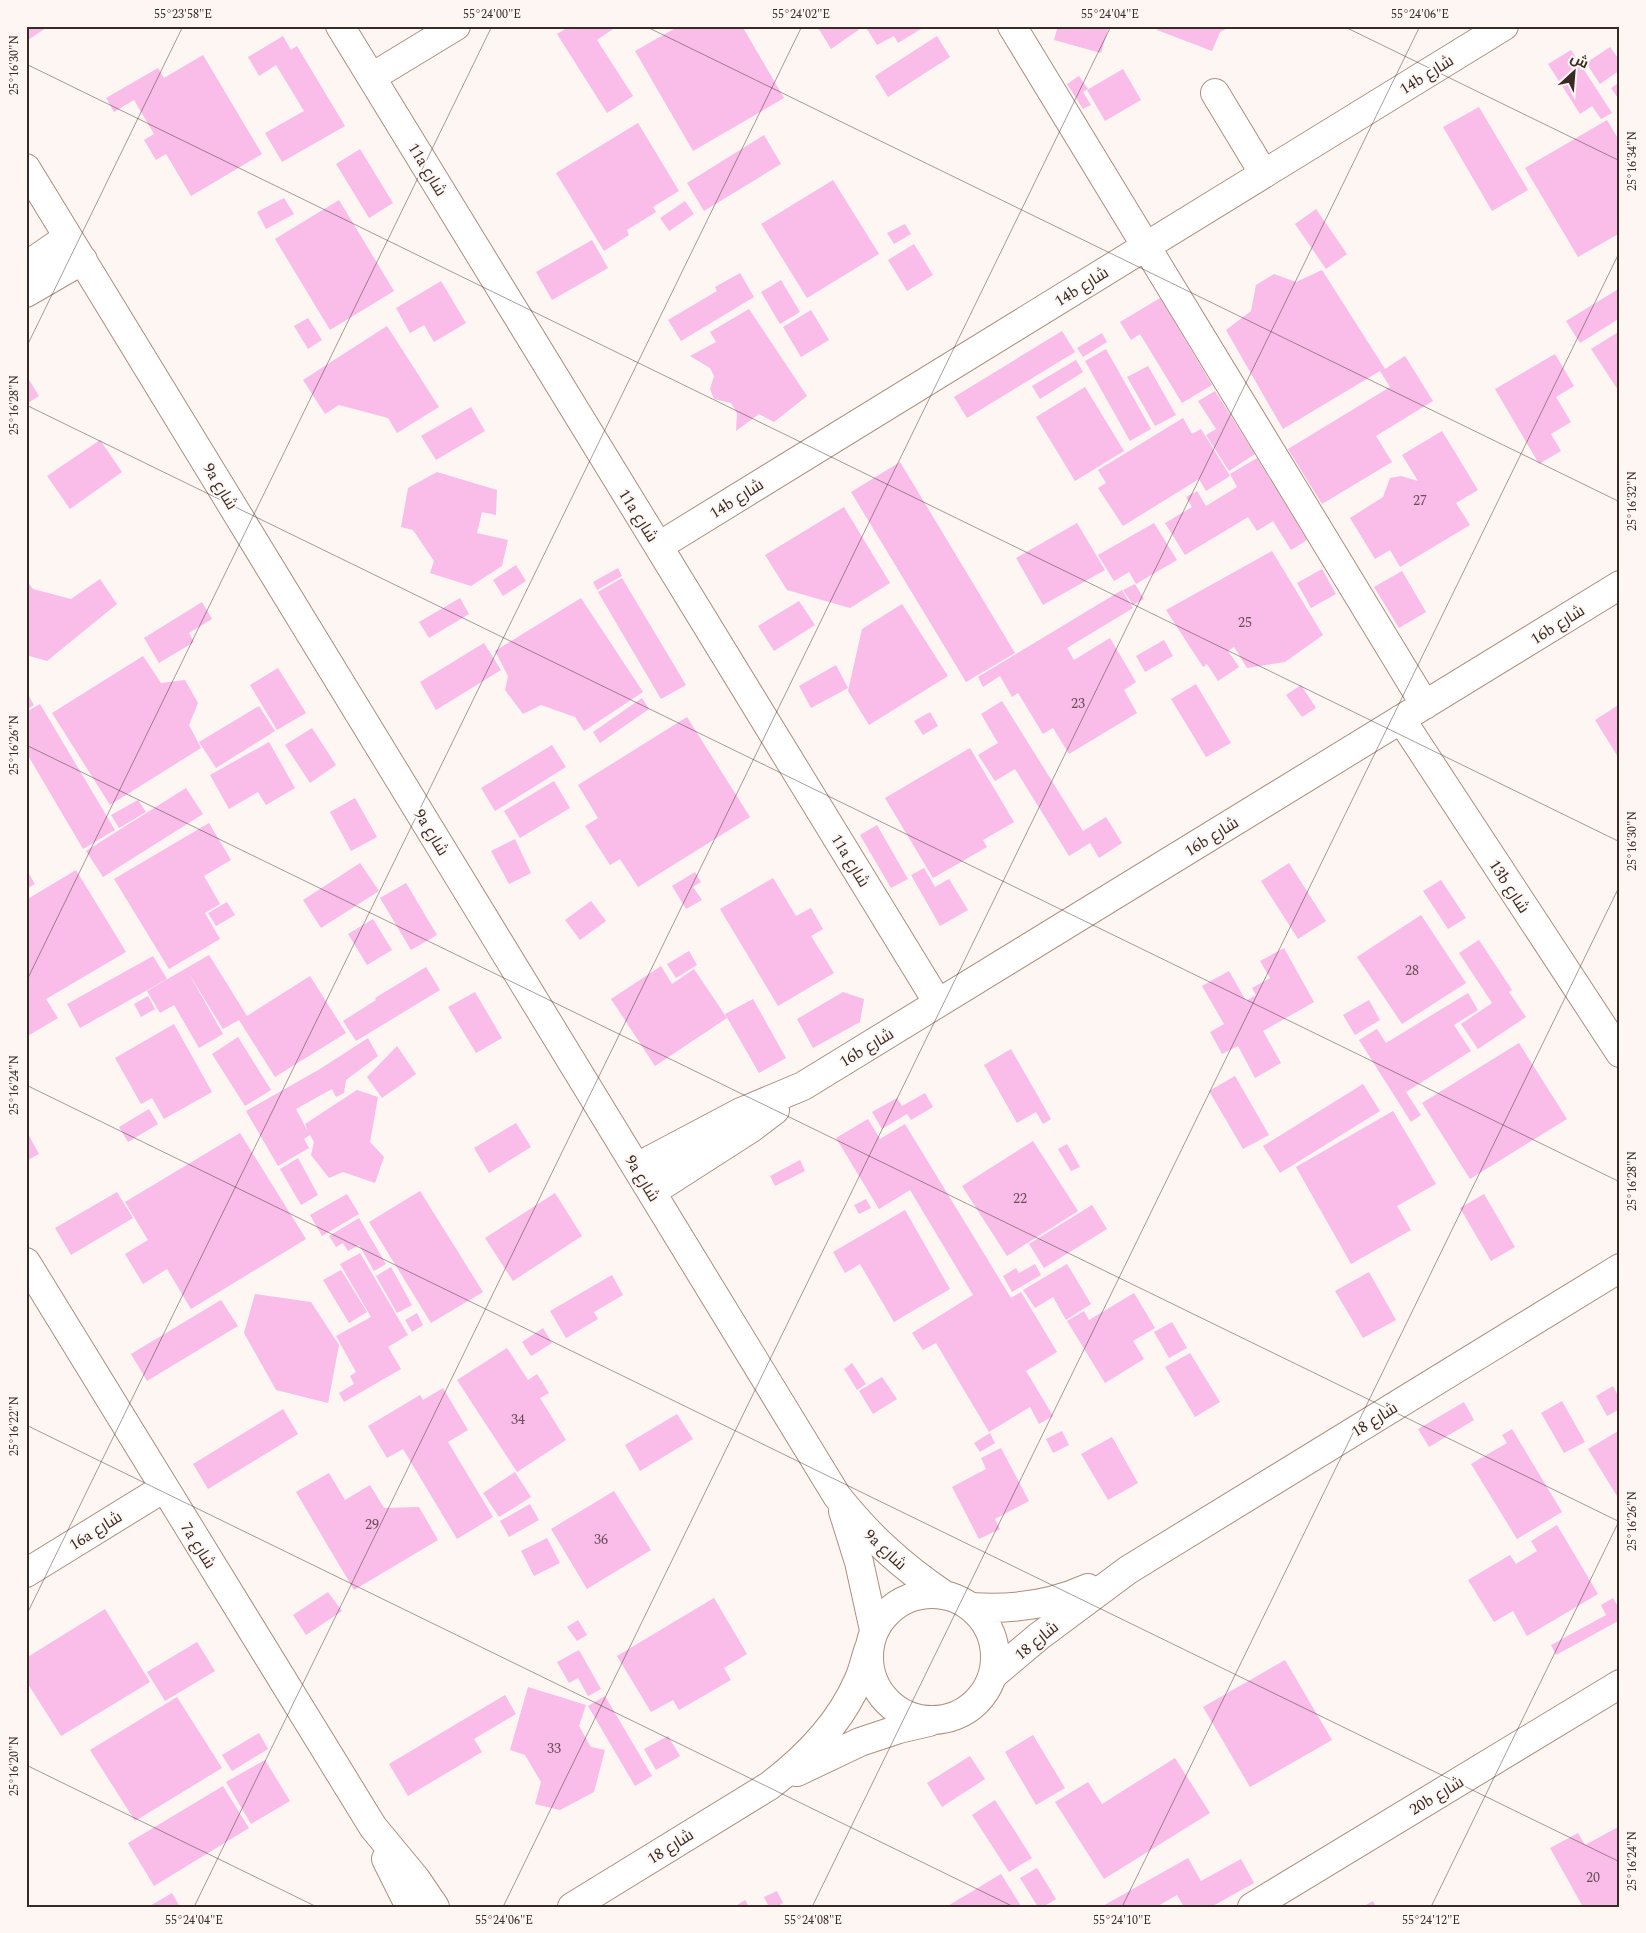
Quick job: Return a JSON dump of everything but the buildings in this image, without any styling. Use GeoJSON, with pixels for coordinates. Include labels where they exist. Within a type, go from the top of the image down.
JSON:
{"type":"FeatureCollection","features":[{"type":"Feature","properties":{"kind":"street","name":"11a شارع"},"geometry":{"type":"LineString","coordinates":[[340,26],[938,1003]]}},
{"type":"Feature","properties":{"kind":"street"},"geometry":{"type":"LineString","coordinates":[[372,77],[456,26]]}},
{"type":"Feature","properties":{"kind":"street"},"geometry":{"type":"LineString","coordinates":[[1012,26],[1425,704]]}},
{"type":"Feature","properties":{"kind":"street","name":"14b شارع"},"geometry":{"type":"LineString","coordinates":[[659,546],[1504,26]]}},
{"type":"Feature","properties":{"kind":"street"},"geometry":{"type":"LineString","coordinates":[[1215,93],[1264,174]]}},
{"type":"Feature","properties":{"kind":"street","name":"9a شارع"},"geometry":{"type":"LineString","coordinates":[[26,168],[837,1496],[885,1550],[913,1574],[943,1594]]}},
{"type":"Feature","properties":{"kind":"street"},"geometry":{"type":"LineString","coordinates":[[26,266],[68,237]]}},
{"type":"Feature","properties":{"kind":"street"},"geometry":{"type":"LineString","coordinates":[[26,292],[83,260]]}},
{"type":"Feature","properties":{"kind":"street","name":"16b شارع"},"geometry":{"type":"LineString","coordinates":[[652,1192],[750,1129],[803,1086],[1620,585]]}},
{"type":"Feature","properties":{"kind":"street","name":"13b شارع"},"geometry":{"type":"LineString","coordinates":[[1401,720],[1620,1053]]}},
{"type":"Feature","properties":{"kind":"street","name":"16b شارع"},"geometry":{"type":"LineString","coordinates":[[636,1166],[741,1112],[803,1086]]}},
{"type":"Feature","properties":{"kind":"street","name":"7a شارع"},"geometry":{"type":"LineString","coordinates":[[26,1262],[373,1827],[416,1880],[435,1907]]}},
{"type":"Feature","properties":{"kind":"street","name":"شارع 18"},"geometry":{"type":"LineString","coordinates":[[993,1676],[1038,1637],[1128,1570],[1620,1268]]}},
{"type":"Feature","properties":{"kind":"street","name":"16a شارع"},"geometry":{"type":"LineString","coordinates":[[26,1573],[164,1488]]}},
{"type":"Feature","properties":{"kind":"street","name":"9a شارع"},"geometry":{"type":"LineString","coordinates":[[837,1496],[859,1562],[872,1639]]}},
{"type":"Feature","properties":{"kind":"street","name":"شارع 18"},"geometry":{"type":"LineString","coordinates":[[972,1607],[999,1609],[1053,1602],[1078,1593],[1128,1570]]}},
{"type":"Feature","properties":{"kind":"street"},"geometry":{"type":"LineString","coordinates":[[922,1594],[943,1594],[958,1598],[972,1607],[985,1621],[993,1638],[996,1657],[993,1676],[987,1690],[977,1703],[952,1718],[939,1720],[920,1719],[902,1713],[887,1701],[875,1686],[869,1668],[872,1639],[886,1613],[903,1600],[922,1594]]}},
{"type":"Feature","properties":{"kind":"street","name":"شارع 18"},"geometry":{"type":"LineString","coordinates":[[769,1786],[796,1765],[821,1740],[841,1712],[858,1682],[872,1639]]}},
{"type":"Feature","properties":{"kind":"street","name":"20b شارع"},"geometry":{"type":"LineString","coordinates":[[1252,1907],[1620,1684]]}},
{"type":"Feature","properties":{"kind":"street","name":"شارع 18"},"geometry":{"type":"LineString","coordinates":[[572,1907],[769,1786],[860,1742],[899,1729],[939,1720]]}},
{"type":"Feature","properties":{"kind":"street","name":"7a شارع"},"geometry":{"type":"LineString","coordinates":[[373,1827],[410,1907]]}}]}
